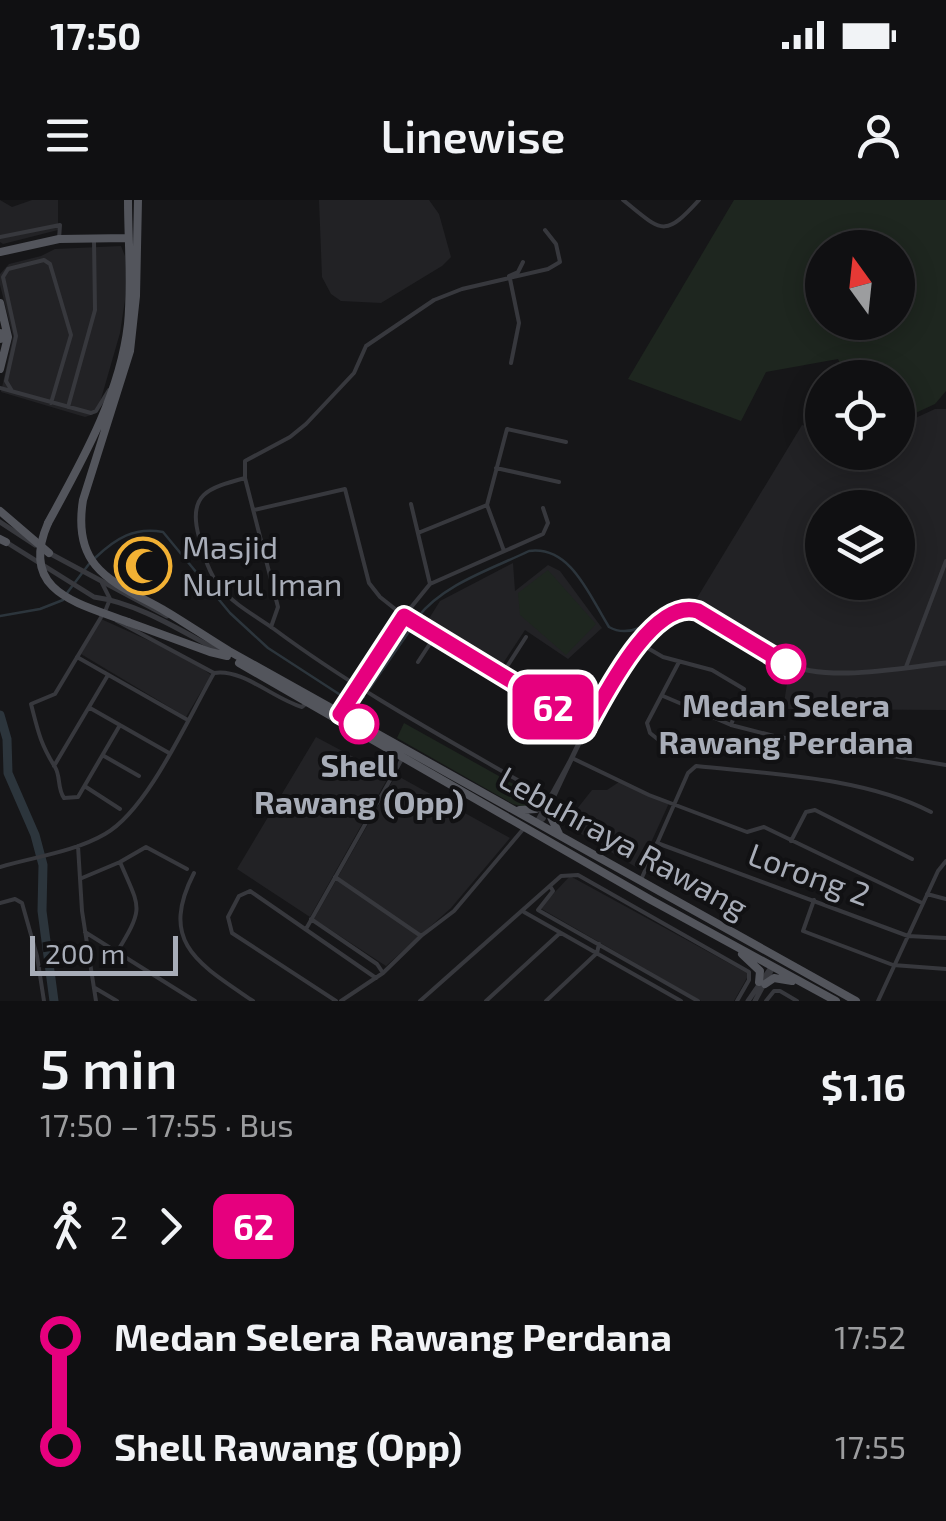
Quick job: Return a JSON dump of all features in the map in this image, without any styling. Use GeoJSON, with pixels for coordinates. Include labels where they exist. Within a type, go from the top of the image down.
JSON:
{"type":"FeatureCollection","features":[{"type":"Feature","properties":{"kind":"main road"},"geometry":{"type":"LineString","coordinates":[[128,200],[129,309],[116,376],[93,436],[42,537],[39,559],[51,587],[67,598],[210,652],[221,652]]}},
{"type":"Feature","properties":{"kind":"main road"},"geometry":{"type":"LineString","coordinates":[[106,582],[86,549],[80,520],[131,341],[138,200]]}},
{"type":"Feature","properties":{"kind":"main road"},"geometry":{"type":"LineString","coordinates":[[107,240],[133,236],[137,222]]}},
{"type":"Feature","properties":{"kind":"main road"},"geometry":{"type":"LineString","coordinates":[[0,252],[60,239],[119,241],[125,247],[129,309]]}},
{"type":"Feature","properties":{"kind":"main road"},"geometry":{"type":"LineString","coordinates":[[0,304],[8,337],[0,366]]}},
{"type":"Feature","properties":{"kind":"main road"},"geometry":{"type":"LineString","coordinates":[[0,510],[49,553]]}},
{"type":"Feature","properties":{"kind":"main road","name":"Lebuhraya Rawang"},"geometry":{"type":"LineString","coordinates":[[106,582],[166,612],[340,714],[856,1001]]}},
{"type":"Feature","properties":{"kind":"main road","name":"Lebuhraya Rawang"},"geometry":{"type":"LineString","coordinates":[[221,652],[651,900],[836,1001]]}},
{"type":"Feature","properties":{"kind":"main road"},"geometry":{"type":"LineString","coordinates":[[511,808],[530,810],[549,801],[552,822],[561,837]]}},
{"type":"Feature","properties":{"kind":"main road"},"geometry":{"type":"LineString","coordinates":[[521,825],[537,823],[540,836]]}},
{"type":"Feature","properties":{"kind":"main road"},"geometry":{"type":"LineString","coordinates":[[730,944],[758,968],[762,983],[774,978],[801,982]]}},
{"type":"Feature","properties":{"kind":"main road"},"geometry":{"type":"LineString","coordinates":[[763,950],[772,966],[791,965]]}},
{"type":"Feature","properties":{"kind":"street"},"geometry":{"type":"LineString","coordinates":[[623,200],[655,226],[666,228],[678,224],[697,201]]}},
{"type":"Feature","properties":{"kind":"street"},"geometry":{"type":"LineString","coordinates":[[0,237],[60,226],[60,239]]}},
{"type":"Feature","properties":{"kind":"street"},"geometry":{"type":"LineString","coordinates":[[271,627],[278,607],[244,461],[306,424],[354,373],[366,346],[448,294],[548,269],[560,262],[556,244],[545,230]]}},
{"type":"Feature","properties":{"kind":"street"},"geometry":{"type":"LineString","coordinates":[[68,408],[95,310],[94,240]]}},
{"type":"Feature","properties":{"kind":"street"},"geometry":{"type":"LineString","coordinates":[[12,391],[6,381],[16,336],[3,277],[8,269],[44,260],[50,264],[70,335],[51,402]]}},
{"type":"Feature","properties":{"kind":"street"},"geometry":{"type":"LineString","coordinates":[[508,279],[524,262]]}},
{"type":"Feature","properties":{"kind":"street"},"geometry":{"type":"LineString","coordinates":[[508,279],[519,324],[511,363]]}},
{"type":"Feature","properties":{"kind":"street"},"geometry":{"type":"LineString","coordinates":[[0,388],[87,413],[96,410],[116,376]]}},
{"type":"Feature","properties":{"kind":"street"},"geometry":{"type":"LineString","coordinates":[[504,551],[487,505],[507,429],[566,442]]}},
{"type":"Feature","properties":{"kind":"street"},"geometry":{"type":"LineString","coordinates":[[496,468],[559,482]]}},
{"type":"Feature","properties":{"kind":"street"},"geometry":{"type":"LineString","coordinates":[[246,478],[204,494],[197,501],[194,514],[214,578],[235,602],[357,686],[549,801]]}},
{"type":"Feature","properties":{"kind":"street"},"geometry":{"type":"LineString","coordinates":[[254,510],[344,489],[370,584],[380,598],[435,636],[587,727]]}},
{"type":"Feature","properties":{"kind":"street"},"geometry":{"type":"LineString","coordinates":[[411,504],[430,584]]}},
{"type":"Feature","properties":{"kind":"street"},"geometry":{"type":"LineString","coordinates":[[418,533],[487,505]]}},
{"type":"Feature","properties":{"kind":"street"},"geometry":{"type":"LineString","coordinates":[[340,714],[404,616],[430,584],[543,534],[548,523],[543,508]]}},
{"type":"Feature","properties":{"kind":"street"},"geometry":{"type":"LineString","coordinates":[[0,522],[75,569],[106,582],[110,599],[55,694],[31,704],[60,794],[71,800],[78,797],[120,725]]}},
{"type":"Feature","properties":{"kind":"street","name":"Lebuhraya Rawang"},"geometry":{"type":"LineString","coordinates":[[2,541],[80,589],[110,599],[221,652]]}},
{"type":"Feature","properties":{"kind":"street"},"geometry":{"type":"LineString","coordinates":[[906,667],[946,562]]}},
{"type":"Feature","properties":{"kind":"street"},"geometry":{"type":"LineString","coordinates":[[94,596],[102,613],[214,673],[228,671],[302,707],[308,702]]}},
{"type":"Feature","properties":{"kind":"street"},"geometry":{"type":"LineString","coordinates":[[537,823],[587,727],[639,643],[664,618],[681,610],[698,611],[796,668],[821,673],[946,663]]}},
{"type":"Feature","properties":{"kind":"street"},"geometry":{"type":"LineString","coordinates":[[418,662],[435,636]]}},
{"type":"Feature","properties":{"kind":"street"},"geometry":{"type":"LineString","coordinates":[[501,676],[526,637]]}},
{"type":"Feature","properties":{"kind":"street"},"geometry":{"type":"LineString","coordinates":[[639,643],[663,657],[701,666],[744,688],[730,725]]}},
{"type":"Feature","properties":{"kind":"street"},"geometry":{"type":"LineString","coordinates":[[77,657],[187,720]]}},
{"type":"Feature","properties":{"kind":"street"},"geometry":{"type":"LineString","coordinates":[[678,742],[665,745],[647,728],[680,662]]}},
{"type":"Feature","properties":{"kind":"street"},"geometry":{"type":"LineString","coordinates":[[0,867],[78,846],[108,833],[131,813],[214,673]]}},
{"type":"Feature","properties":{"kind":"street"},"geometry":{"type":"LineString","coordinates":[[54,766],[108,675]]}},
{"type":"Feature","properties":{"kind":"street"},"geometry":{"type":"LineString","coordinates":[[663,696],[730,725],[774,736],[946,765]]}},
{"type":"Feature","properties":{"kind":"street"},"geometry":{"type":"LineString","coordinates":[[89,707],[169,752]]}},
{"type":"Feature","properties":{"kind":"street"},"geometry":{"type":"LineString","coordinates":[[102,755],[138,776]]}},
{"type":"Feature","properties":{"kind":"street"},"geometry":{"type":"LineString","coordinates":[[306,929],[403,757]]}},
{"type":"Feature","properties":{"kind":"street"},"geometry":{"type":"LineString","coordinates":[[572,758],[674,805],[746,832],[764,827],[922,903]]}},
{"type":"Feature","properties":{"kind":"street"},"geometry":{"type":"LineString","coordinates":[[640,882],[688,773],[696,766],[853,786],[930,812]]}},
{"type":"Feature","properties":{"kind":"street"},"geometry":{"type":"LineString","coordinates":[[84,786],[120,808]]}},
{"type":"Feature","properties":{"kind":"street"},"geometry":{"type":"LineString","coordinates":[[791,840],[806,812],[816,810],[912,860]]}},
{"type":"Feature","properties":{"kind":"street"},"geometry":{"type":"LineString","coordinates":[[376,978],[250,891],[239,896],[228,917],[232,933],[338,1001],[376,978],[384,973],[421,936],[454,911],[521,825]]}},
{"type":"Feature","properties":{"kind":"street","name":"Lorong 2"},"geometry":{"type":"LineString","coordinates":[[657,843],[908,936],[946,938]]}},
{"type":"Feature","properties":{"kind":"street"},"geometry":{"type":"LineString","coordinates":[[78,846],[96,1001]]}},
{"type":"Feature","properties":{"kind":"street"},"geometry":{"type":"LineString","coordinates":[[82,878],[146,847],[188,870]]}},
{"type":"Feature","properties":{"kind":"street"},"geometry":{"type":"LineString","coordinates":[[878,1001],[922,903],[946,861]]}},
{"type":"Feature","properties":{"kind":"street"},"geometry":{"type":"LineString","coordinates":[[117,952],[139,911],[120,862]]}},
{"type":"Feature","properties":{"kind":"street"},"geometry":{"type":"LineString","coordinates":[[194,873],[179,910],[180,932],[203,967],[252,1001]]}},
{"type":"Feature","properties":{"kind":"street"},"geometry":{"type":"LineString","coordinates":[[420,1001],[568,874],[578,876],[748,972],[749,980],[737,1001]]}},
{"type":"Feature","properties":{"kind":"street"},"geometry":{"type":"LineString","coordinates":[[335,877],[421,936]]}},
{"type":"Feature","properties":{"kind":"street"},"geometry":{"type":"LineString","coordinates":[[550,886],[553,891],[538,910],[698,1001]]}},
{"type":"Feature","properties":{"kind":"street"},"geometry":{"type":"LineString","coordinates":[[623,902],[630,888]]}},
{"type":"Feature","properties":{"kind":"street"},"geometry":{"type":"LineString","coordinates":[[927,894],[946,900]]}},
{"type":"Feature","properties":{"kind":"street"},"geometry":{"type":"LineString","coordinates":[[0,903],[15,899],[22,903],[37,956],[44,1001]]}},
{"type":"Feature","properties":{"kind":"street"},"geometry":{"type":"LineString","coordinates":[[644,913],[651,900]]}},
{"type":"Feature","properties":{"kind":"street"},"geometry":{"type":"LineString","coordinates":[[814,900],[802,930],[894,965],[946,968]]}},
{"type":"Feature","properties":{"kind":"street"},"geometry":{"type":"LineString","coordinates":[[522,911],[680,1001]]}},
{"type":"Feature","properties":{"kind":"street"},"geometry":{"type":"LineString","coordinates":[[311,919],[384,973]]}},
{"type":"Feature","properties":{"kind":"street"},"geometry":{"type":"LineString","coordinates":[[85,932],[195,1001]]}},
{"type":"Feature","properties":{"kind":"street"},"geometry":{"type":"LineString","coordinates":[[486,1001],[561,933]]}},
{"type":"Feature","properties":{"kind":"street"},"geometry":{"type":"LineString","coordinates":[[546,1001],[597,954],[599,944]]}},
{"type":"Feature","properties":{"kind":"street"},"geometry":{"type":"LineString","coordinates":[[751,1001],[772,966]]}},
{"type":"Feature","properties":{"kind":"street"},"geometry":{"type":"LineString","coordinates":[[94,987],[117,1001]]}},
{"type":"Feature","properties":{"kind":"street"},"geometry":{"type":"LineString","coordinates":[[766,1001],[774,991],[797,1001]]}},
{"type":"Feature","properties":{"kind":"shaded area"},"geometry":{"type":"Polygon","coordinates":[[[0,200],[12,207],[32,200],[58,200],[58,230],[3,244],[0,200]]]}},
{"type":"Feature","properties":{"kind":"shaded area"},"geometry":{"type":"Polygon","coordinates":[[[319,200],[429,200],[439,214],[451,257],[381,303],[341,301],[331,294],[322,277],[319,200]]]}},
{"type":"Feature","properties":{"kind":"shaded area"},"geometry":{"type":"Polygon","coordinates":[[[734,200],[946,200],[946,391],[935,404],[915,413],[915,360],[805,360],[805,365],[766,372],[741,421],[628,379],[734,200]]]}},
{"type":"Feature","properties":{"kind":"shaded area"},"geometry":{"type":"Polygon","coordinates":[[[121,246],[125,256],[125,300],[120,333],[97,413],[85,417],[1,392],[13,336],[0,274],[9,264],[55,249],[121,246]]]}},
{"type":"Feature","properties":{"kind":"shaded area"},"geometry":{"type":"Polygon","coordinates":[[[935,409],[946,409],[946,710],[783,709],[791,659],[697,598],[802,425],[805,470],[915,470],[915,418],[935,409]]]}},
{"type":"Feature","properties":{"kind":"shaded area"},"geometry":{"type":"Polygon","coordinates":[[[513,563],[515,591],[548,565],[560,571],[602,628],[568,659],[525,630],[498,671],[425,625],[440,601],[513,563]]]}},
{"type":"Feature","properties":{"kind":"shaded area"},"geometry":{"type":"Polygon","coordinates":[[[548,570],[596,624],[566,655],[520,615],[518,593],[548,570]]]}},
{"type":"Feature","properties":{"kind":"shaded area"},"geometry":{"type":"Polygon","coordinates":[[[101,619],[190,659],[211,675],[186,717],[81,654],[101,619]]]}},
{"type":"Feature","properties":{"kind":"shaded area"},"geometry":{"type":"Polygon","coordinates":[[[404,723],[540,799],[537,805],[513,804],[397,738],[404,723]]]}},
{"type":"Feature","properties":{"kind":"shaded area"},"geometry":{"type":"Polygon","coordinates":[[[316,737],[389,776],[310,917],[237,869],[316,737]]]}},
{"type":"Feature","properties":{"kind":"shaded area"},"geometry":{"type":"Polygon","coordinates":[[[396,775],[510,838],[451,908],[386,966],[314,919],[396,775]]]}},
{"type":"Feature","properties":{"kind":"shaded area"},"geometry":{"type":"Polygon","coordinates":[[[619,782],[669,803],[639,869],[565,824],[592,790],[607,790],[619,782]]]}},
{"type":"Feature","properties":{"kind":"shaded area"},"geometry":{"type":"Polygon","coordinates":[[[570,876],[747,973],[734,1001],[701,1001],[540,908],[570,876]]]}},
{"type":"Feature","properties":{"kind":"waterway"},"geometry":{"type":"LineString","coordinates":[[95,558],[126,536],[143,531],[163,532],[230,613],[268,648],[342,696]]}},
{"type":"Feature","properties":{"kind":"waterway"},"geometry":{"type":"LineString","coordinates":[[417,618],[454,587],[529,551],[544,551],[568,564],[609,627],[618,631],[637,629],[681,603]]}},
{"type":"Feature","properties":{"kind":"waterway"},"geometry":{"type":"LineString","coordinates":[[67,593],[89,564]]}},
{"type":"Feature","properties":{"kind":"waterway"},"geometry":{"type":"LineString","coordinates":[[0,616],[40,609],[63,600]]}},
{"type":"Feature","properties":{"kind":"waterway"},"geometry":{"type":"LineString","coordinates":[[370,688],[412,627]]}},
{"type":"Feature","properties":{"kind":"waterway"},"geometry":{"type":"LineString","coordinates":[[351,702],[364,697]]}},
{"type":"Feature","properties":{"kind":"waterway"},"geometry":{"type":"LineString","coordinates":[[0,715],[7,739],[8,773],[35,835],[43,865],[42,911],[54,1001]]}},
{"type":"Feature","properties":{"kind":"bus line","name":"62"},"geometry":{"type":"LineString","coordinates":[[359,724],[340,714],[404,616],[587,727],[639,643],[664,618],[681,610],[698,611],[786,664]]}},
{"type":"Feature","properties":{"kind":"place","name":"Masjid Nurul Iman"},"geometry":{"type":"Point","coordinates":[143,566]}},
{"type":"Feature","properties":{"kind":"place","name":"Medan Selera Rawang Perdana"},"geometry":{"type":"Point","coordinates":[786,664]}},
{"type":"Feature","properties":{"kind":"place","name":"Shell Rawang (Opp)"},"geometry":{"type":"Point","coordinates":[359,724]}}]}
